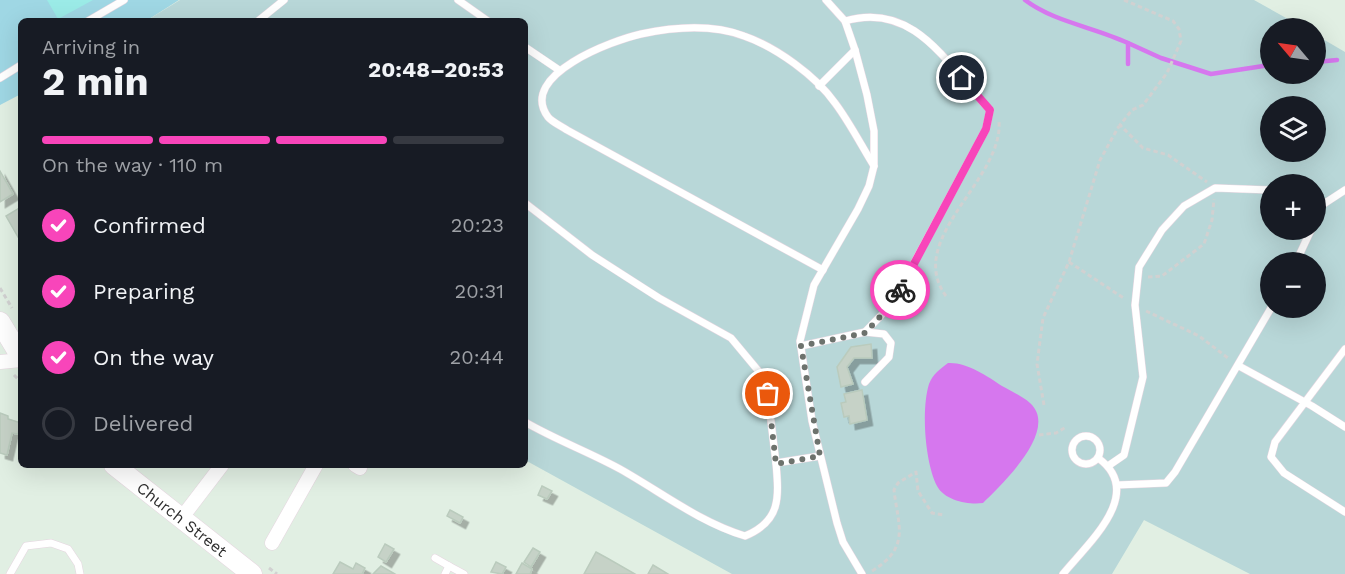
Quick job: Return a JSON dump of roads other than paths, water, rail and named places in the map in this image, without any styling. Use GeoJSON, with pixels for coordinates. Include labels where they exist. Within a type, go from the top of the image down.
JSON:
{"type":"FeatureCollection","features":[{"type":"Feature","properties":{"kind":"main road"},"geometry":{"type":"LineString","coordinates":[[8,319],[18,364]]}},
{"type":"Feature","properties":{"kind":"main road","name":"Church Street"},"geometry":{"type":"LineString","coordinates":[[118,468],[180,520],[255,571]]}},
{"type":"Feature","properties":{"kind":"street"},"geometry":{"type":"LineString","coordinates":[[0,362],[18,364]]}},
{"type":"Feature","properties":{"kind":"street"},"geometry":{"type":"LineString","coordinates":[[180,520],[220,468]]}},
{"type":"Feature","properties":{"kind":"street"},"geometry":{"type":"LineString","coordinates":[[272,543],[314,468]]}},
{"type":"Feature","properties":{"kind":"lane"},"geometry":{"type":"LineString","coordinates":[[93,18],[124,0]]}},
{"type":"Feature","properties":{"kind":"lane"},"geometry":{"type":"LineString","coordinates":[[262,18],[284,0]]}},
{"type":"Feature","properties":{"kind":"lane"},"geometry":{"type":"LineString","coordinates":[[458,0],[484,18]]}},
{"type":"Feature","properties":{"kind":"lane"},"geometry":{"type":"LineString","coordinates":[[826,0],[845,21],[855,50],[874,131],[874,166],[869,186],[858,209],[814,285],[800,341],[820,456],[843,542],[862,574]]}},
{"type":"Feature","properties":{"kind":"lane"},"geometry":{"type":"LineString","coordinates":[[845,21],[879,14],[918,32],[951,61],[962,78],[990,110],[986,129],[892,304],[865,333]]}},
{"type":"Feature","properties":{"kind":"lane"},"geometry":{"type":"LineString","coordinates":[[823,270],[567,130],[548,117],[543,102],[547,85],[559,70],[587,53],[623,38],[643,33],[711,27],[746,36],[779,54],[819,87],[834,102],[874,166]]}},
{"type":"Feature","properties":{"kind":"lane"},"geometry":{"type":"LineString","coordinates":[[528,48],[559,70]]}},
{"type":"Feature","properties":{"kind":"lane"},"geometry":{"type":"LineString","coordinates":[[819,87],[855,50]]}},
{"type":"Feature","properties":{"kind":"lane"},"geometry":{"type":"LineString","coordinates":[[0,78],[18,66]]}},
{"type":"Feature","properties":{"kind":"lane"},"geometry":{"type":"LineString","coordinates":[[1108,466],[1124,455],[1143,377],[1135,305],[1139,267],[1162,230],[1184,206],[1215,188],[1260,190]]}},
{"type":"Feature","properties":{"kind":"lane"},"geometry":{"type":"LineString","coordinates":[[1326,203],[1345,190]]}},
{"type":"Feature","properties":{"kind":"lane"},"geometry":{"type":"LineString","coordinates":[[528,205],[592,255],[658,298],[731,338],[766,380],[778,490],[771,519],[761,530],[745,536],[716,527],[606,461],[528,423]]}},
{"type":"Feature","properties":{"kind":"lane"},"geometry":{"type":"LineString","coordinates":[[1117,485],[1166,483],[1175,472],[1239,366],[1265,318]]}},
{"type":"Feature","properties":{"kind":"lane"},"geometry":{"type":"LineString","coordinates":[[801,346],[865,333],[884,333],[891,343],[889,357],[865,382]]}},
{"type":"Feature","properties":{"kind":"lane"},"geometry":{"type":"LineString","coordinates":[[1345,349],[1275,442],[1271,457],[1284,473],[1345,512]]}},
{"type":"Feature","properties":{"kind":"lane"},"geometry":{"type":"LineString","coordinates":[[1239,366],[1345,427]]}},
{"type":"Feature","properties":{"kind":"lane"},"geometry":{"type":"LineString","coordinates":[[1084,436],[1094,438],[1099,445],[1098,458],[1090,463],[1078,460],[1073,453],[1077,440],[1084,436]]}},
{"type":"Feature","properties":{"kind":"lane"},"geometry":{"type":"LineString","coordinates":[[776,464],[820,456]]}},
{"type":"Feature","properties":{"kind":"lane"},"geometry":{"type":"LineString","coordinates":[[1063,574],[1102,529],[1114,503],[1117,485],[1108,466],[1098,458]]}},
{"type":"Feature","properties":{"kind":"lane"},"geometry":{"type":"LineString","coordinates":[[10,574],[26,546],[51,543],[68,549],[78,564],[80,574]]}},
{"type":"Feature","properties":{"kind":"lane"},"geometry":{"type":"LineString","coordinates":[[435,558],[464,574]]}},
{"type":"Feature","properties":{"kind":"lane"},"geometry":{"type":"LineString","coordinates":[[445,574],[449,566]]}},
{"type":"Feature","properties":{"kind":"waterway"},"geometry":{"type":"LineString","coordinates":[[1025,0],[1049,14],[1128,43],[1128,64]]}},
{"type":"Feature","properties":{"kind":"waterway"},"geometry":{"type":"LineString","coordinates":[[1128,43],[1161,58],[1211,74],[1260,67]]}},
{"type":"Feature","properties":{"kind":"waterway"},"geometry":{"type":"LineString","coordinates":[[1326,61],[1337,60]]}}]}
